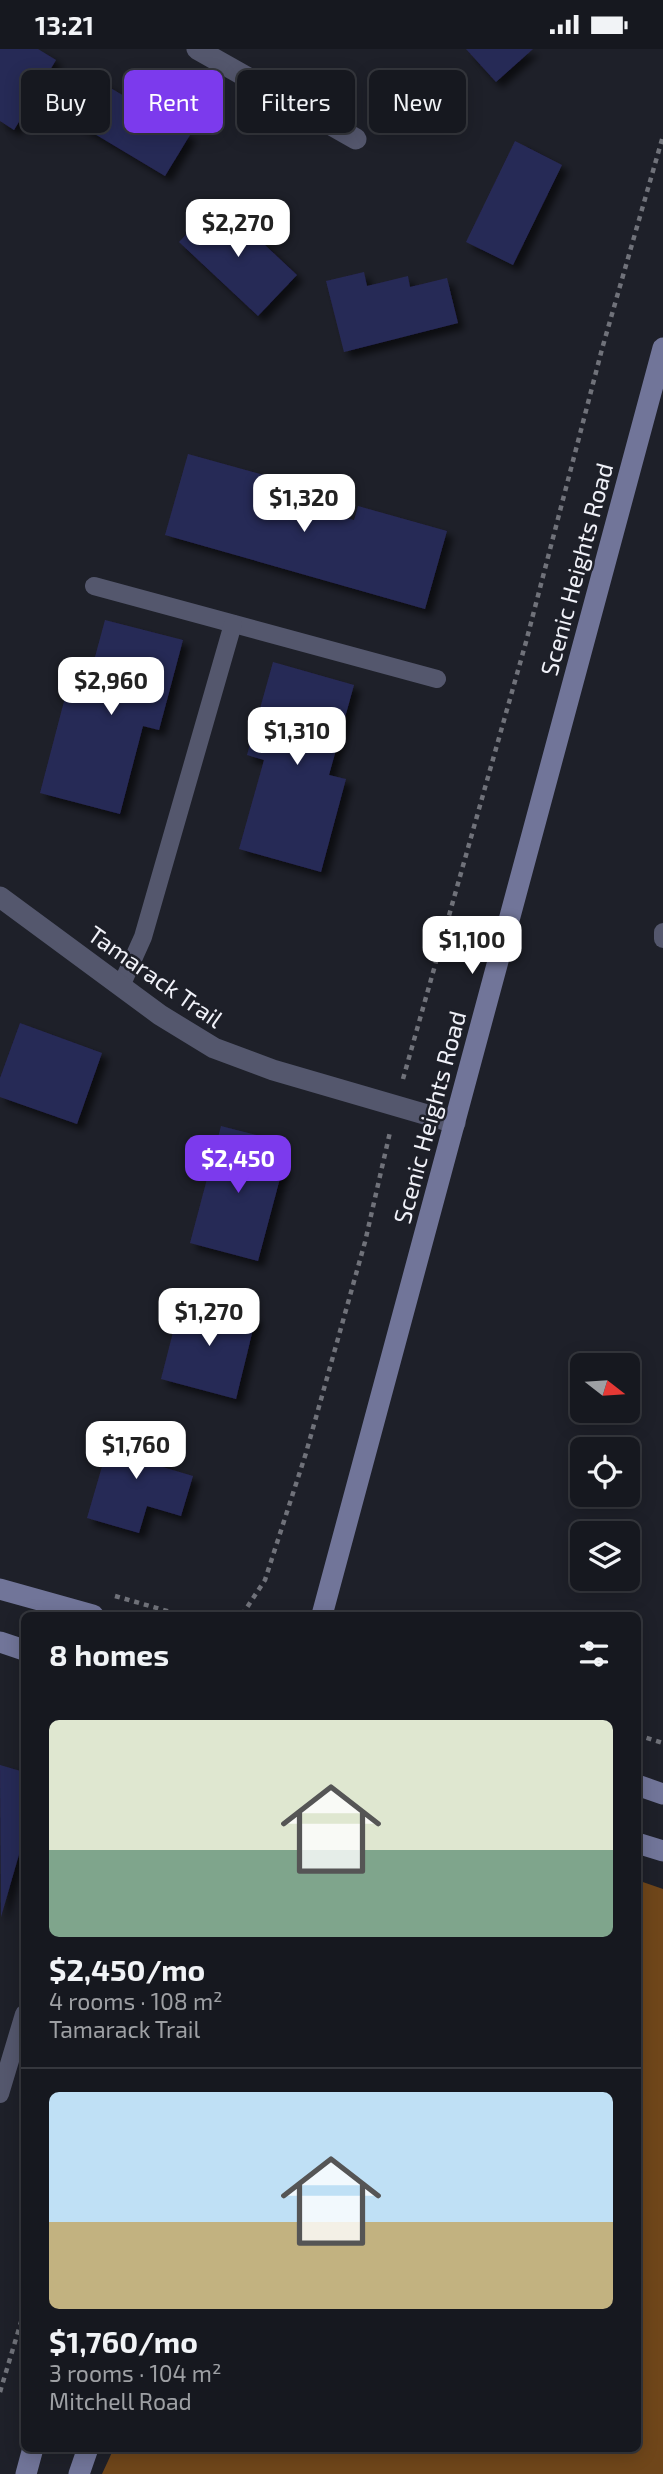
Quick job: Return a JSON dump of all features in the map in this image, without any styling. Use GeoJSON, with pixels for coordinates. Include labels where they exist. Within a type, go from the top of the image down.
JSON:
{"type":"FeatureCollection","features":[{"type":"Feature","properties":{"kind":"street"},"geometry":{"type":"LineString","coordinates":[[197,49],[356,139]]}},
{"type":"Feature","properties":{"kind":"street","name":"Scenic Heights Road"},"geometry":{"type":"LineString","coordinates":[[323,1612],[663,348]]}},
{"type":"Feature","properties":{"kind":"street","name":"Tamarack Trail"},"geometry":{"type":"LineString","coordinates":[[0,897],[121,986],[214,1048],[272,1070],[455,1123]]}},
{"type":"Feature","properties":{"kind":"street"},"geometry":{"type":"LineString","coordinates":[[0,1589],[82,1612]]}},
{"type":"Feature","properties":{"kind":"street"},"geometry":{"type":"LineString","coordinates":[[0,1642],[21,1649]]}},
{"type":"Feature","properties":{"kind":"street"},"geometry":{"type":"LineString","coordinates":[[641,1786],[663,1794]]}},
{"type":"Feature","properties":{"kind":"street"},"geometry":{"type":"LineString","coordinates":[[641,1844],[663,1851]]}},
{"type":"Feature","properties":{"kind":"street"},"geometry":{"type":"LineString","coordinates":[[26,2474],[32,2452]]}},
{"type":"Feature","properties":{"kind":"street"},"geometry":{"type":"LineString","coordinates":[[79,2474],[87,2452]]}},
{"type":"Feature","properties":{"kind":"lane"},"geometry":{"type":"LineString","coordinates":[[94,586],[437,679]]}},
{"type":"Feature","properties":{"kind":"lane"},"geometry":{"type":"LineString","coordinates":[[121,986],[143,937],[233,624]]}},
{"type":"Feature","properties":{"kind":"lane"},"geometry":{"type":"LineString","coordinates":[[663,932],[663,939]]}},
{"type":"Feature","properties":{"kind":"lane"},"geometry":{"type":"LineString","coordinates":[[0,2094],[21,2024]]}},
{"type":"Feature","properties":{"kind":"path"},"geometry":{"type":"LineString","coordinates":[[244,1612],[265,1580],[306,1453],[365,1242],[396,1106],[523,655],[601,349],[663,135]]}},
{"type":"Feature","properties":{"kind":"path"},"geometry":{"type":"LineString","coordinates":[[641,1736],[663,1743]]}},
{"type":"Feature","properties":{"kind":"path"},"geometry":{"type":"LineString","coordinates":[[0,2392],[21,2322]]}},
{"type":"Feature","properties":{"kind":"shaded area"},"geometry":{"type":"Polygon","coordinates":[[[641,1881],[663,1889],[663,2474],[102,2474],[112,2452],[641,2452],[641,1881]]]}},
{"type":"Feature","properties":{"kind":"building"},"geometry":{"type":"Polygon","coordinates":[[[0,49],[38,49],[56,60],[50,70],[21,70],[21,118],[14,130],[0,121],[0,49]]]}},
{"type":"Feature","properties":{"kind":"building"},"geometry":{"type":"Polygon","coordinates":[[[466,49],[533,49],[496,82],[466,49]]]}},
{"type":"Feature","properties":{"kind":"building"},"geometry":{"type":"Polygon","coordinates":[[[110,88],[124,96],[124,133],[190,135],[165,176],[93,133],[110,133],[110,88]]]}},
{"type":"Feature","properties":{"kind":"building"},"geometry":{"type":"Polygon","coordinates":[[[515,141],[562,165],[513,265],[466,242],[515,141]]]}},
{"type":"Feature","properties":{"kind":"building"},"geometry":{"type":"Polygon","coordinates":[[[218,201],[297,275],[258,316],[179,242],[218,201]]]}},
{"type":"Feature","properties":{"kind":"building"},"geometry":{"type":"Polygon","coordinates":[[[364,272],[367,286],[408,276],[410,287],[447,278],[458,323],[344,352],[326,281],[364,272]]]}},
{"type":"Feature","properties":{"kind":"building"},"geometry":{"type":"Polygon","coordinates":[[[188,454],[278,479],[272,497],[354,520],[358,506],[447,531],[425,609],[165,535],[188,454]]]}},
{"type":"Feature","properties":{"kind":"building"},"geometry":{"type":"Polygon","coordinates":[[[105,620],[183,640],[159,730],[143,726],[120,814],[40,793],[68,686],[86,690],[105,620]]]}},
{"type":"Feature","properties":{"kind":"building"},"geometry":{"type":"Polygon","coordinates":[[[273,662],[354,685],[329,775],[346,779],[321,872],[239,849],[264,760],[247,755],[273,662]]]}},
{"type":"Feature","properties":{"kind":"building"},"geometry":{"type":"Polygon","coordinates":[[[20,1023],[102,1053],[77,1124],[0,1097],[0,1078],[20,1023]]]}},
{"type":"Feature","properties":{"kind":"building"},"geometry":{"type":"Polygon","coordinates":[[[221,1126],[272,1139],[266,1162],[283,1167],[258,1261],[190,1243],[221,1126]]]}},
{"type":"Feature","properties":{"kind":"building"},"geometry":{"type":"Polygon","coordinates":[[[182,1297],[256,1317],[236,1399],[161,1379],[182,1297]]]}},
{"type":"Feature","properties":{"kind":"building"},"geometry":{"type":"Polygon","coordinates":[[[115,1422],[165,1436],[156,1465],[193,1476],[181,1516],[147,1506],[139,1533],[87,1518],[115,1422]]]}},
{"type":"Feature","properties":{"kind":"building"},"geometry":{"type":"Polygon","coordinates":[[[0,1765],[21,1771],[21,1847],[1,1917],[0,1765]]]}}]}
